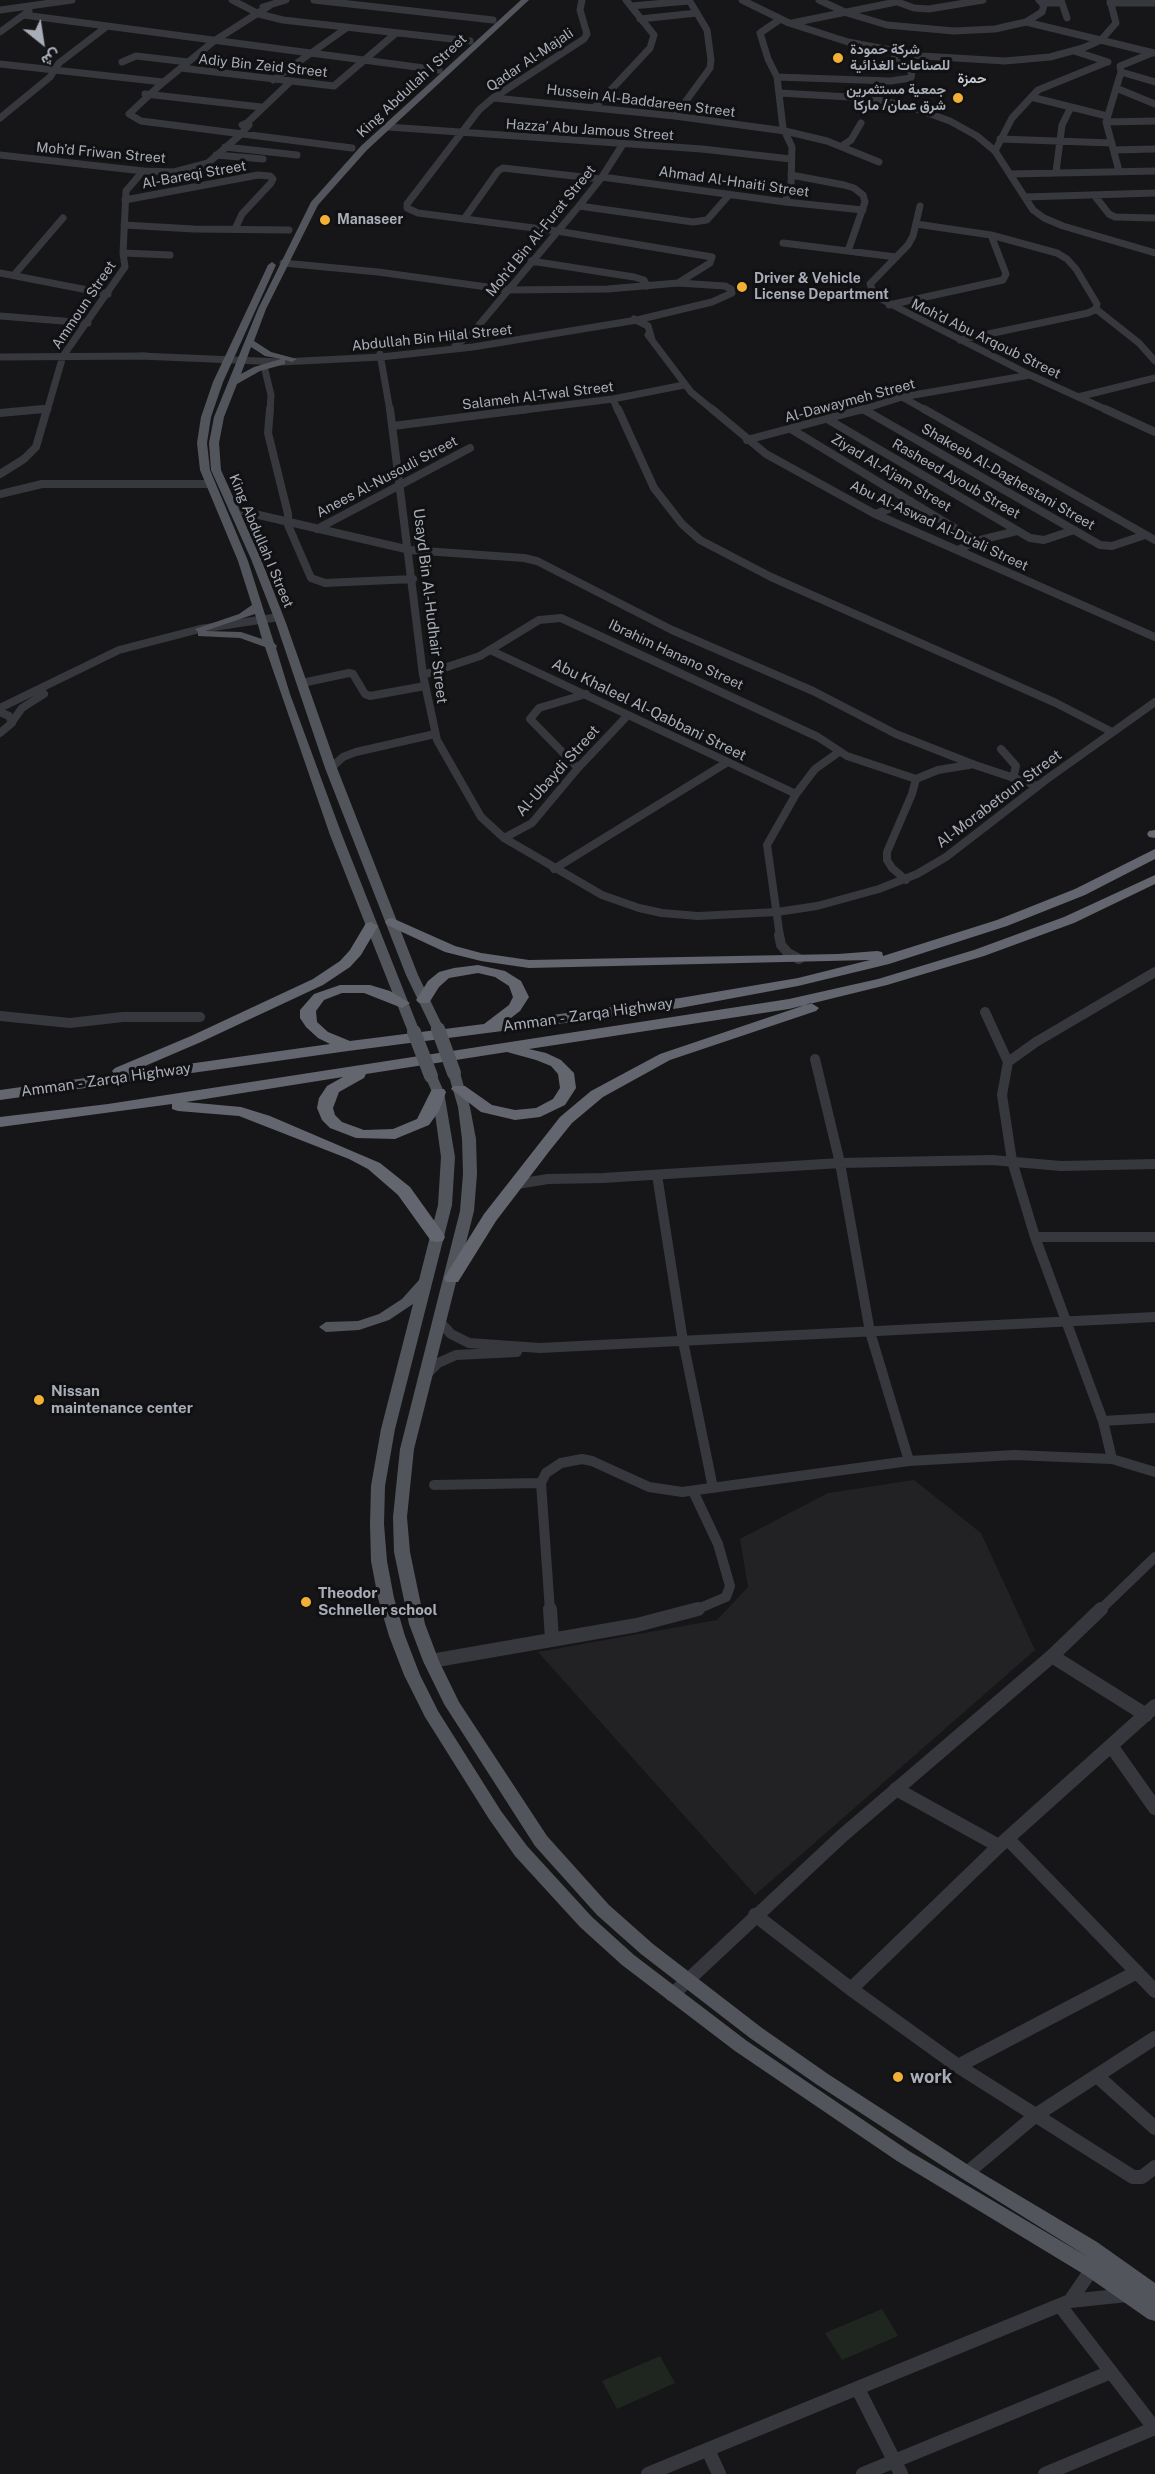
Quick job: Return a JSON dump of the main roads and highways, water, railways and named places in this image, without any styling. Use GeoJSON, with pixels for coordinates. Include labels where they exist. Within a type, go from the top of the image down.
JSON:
{"type":"FeatureCollection","features":[{"type":"Feature","properties":{"kind":"highway","name":"Amman - Zarqa Highway"},"geometry":{"type":"LineString","coordinates":[[0,1095],[740,993],[844,972],[934,946],[1054,903],[1155,854]]}},
{"type":"Feature","properties":{"kind":"highway","name":"Amman - Zarqa Highway"},"geometry":{"type":"LineString","coordinates":[[0,1122],[108,1109],[758,1010],[882,982],[1011,942],[1094,909],[1155,879]]}},
{"type":"Feature","properties":{"kind":"highway"},"geometry":{"type":"LineString","coordinates":[[393,922],[450,949],[513,962],[572,965],[862,956],[934,946]]}},
{"type":"Feature","properties":{"kind":"highway"},"geometry":{"type":"LineString","coordinates":[[87,1082],[137,1065],[318,982],[345,964],[356,952],[371,926]]}},
{"type":"Feature","properties":{"kind":"highway"},"geometry":{"type":"LineString","coordinates":[[424,1000],[429,989],[444,975],[466,970],[500,974],[516,984],[521,997],[509,1014],[487,1028]]}},
{"type":"Feature","properties":{"kind":"highway"},"geometry":{"type":"LineString","coordinates":[[452,1278],[490,1218],[555,1132],[597,1094],[665,1057],[824,1004],[882,982]]}},
{"type":"Feature","properties":{"kind":"highway"},"geometry":{"type":"LineString","coordinates":[[348,1046],[323,1035],[311,1024],[308,1010],[319,997],[340,989],[365,988],[385,994],[402,1003]]}},
{"type":"Feature","properties":{"kind":"highway"},"geometry":{"type":"LineString","coordinates":[[459,1089],[487,1109],[515,1115],[540,1112],[559,1102],[565,1095],[568,1080],[566,1073],[556,1063],[541,1056],[503,1048]]}},
{"type":"Feature","properties":{"kind":"highway"},"geometry":{"type":"LineString","coordinates":[[379,1067],[333,1089],[327,1098],[325,1108],[328,1117],[336,1125],[348,1131],[370,1136],[394,1134],[410,1129],[423,1122],[431,1111],[438,1092]]}},
{"type":"Feature","properties":{"kind":"highway"},"geometry":{"type":"LineString","coordinates":[[108,1109],[192,1106],[217,1108],[264,1119],[374,1166],[404,1191],[437,1237]]}},
{"type":"Feature","properties":{"kind":"main road","name":"King Abdullah I Street"},"geometry":{"type":"LineString","coordinates":[[515,0],[352,148],[305,203],[289,230],[218,382],[203,430],[202,457],[209,484],[243,561],[272,646],[285,694],[336,835],[438,1092],[445,1133],[448,1180],[445,1205],[388,1429],[378,1486],[379,1561],[386,1598],[400,1646],[431,1713],[495,1815],[521,1851],[586,1922],[628,1960],[741,2046],[903,2156],[1092,2269],[1155,2313]]}},
{"type":"Feature","properties":{"kind":"main road","name":"King Abdullah I Street"},"geometry":{"type":"LineString","coordinates":[[525,0],[364,148],[314,204],[282,263],[241,360],[219,417],[214,443],[215,463],[221,483],[280,620],[331,768],[412,975],[438,1029],[459,1089],[469,1139],[470,1174],[467,1211],[452,1278],[407,1449],[402,1483],[400,1517],[402,1552],[417,1624],[431,1661],[452,1704],[541,1841],[603,1910],[687,1980],[756,2033],[822,2079],[967,2173],[1090,2248],[1155,2294]]}},
{"type":"Feature","properties":{"kind":"main road"},"geometry":{"type":"LineString","coordinates":[[232,383],[264,366],[287,361],[268,354],[249,342]]}},
{"type":"Feature","properties":{"kind":"main road"},"geometry":{"type":"LineString","coordinates":[[209,484],[221,483]]}},
{"type":"Feature","properties":{"kind":"main road"},"geometry":{"type":"LineString","coordinates":[[258,605],[243,616],[201,632],[241,635],[272,646]]}},
{"type":"Feature","properties":{"kind":"main road"},"geometry":{"type":"LineString","coordinates":[[336,835],[356,832]]}},
{"type":"Feature","properties":{"kind":"main road"},"geometry":{"type":"LineString","coordinates":[[326,1327],[359,1325],[384,1317],[407,1302],[428,1277]]}},
{"type":"Feature","properties":{"kind":"main road"},"geometry":{"type":"LineString","coordinates":[[409,1341],[433,1344]]}},
{"type":"Feature","properties":{"kind":"main road"},"geometry":{"type":"LineString","coordinates":[[521,1851],[541,1841]]}},
{"type":"Feature","properties":{"kind":"place","name":"شركة حمودة للصناعات الغذائية"},"geometry":{"type":"Point","coordinates":[838,58]}},
{"type":"Feature","properties":{"kind":"place","name":"جمعية مستثمرين شرق عمان/ ماركا"},"geometry":{"type":"Point","coordinates":[958,98]}},
{"type":"Feature","properties":{"kind":"place","name":"Manaseer"},"geometry":{"type":"Point","coordinates":[325,220]}},
{"type":"Feature","properties":{"kind":"place","name":"Driver & Vehicle License Department"},"geometry":{"type":"Point","coordinates":[742,287]}},
{"type":"Feature","properties":{"kind":"place","name":"Nissan maintenance center"},"geometry":{"type":"Point","coordinates":[39,1400]}},
{"type":"Feature","properties":{"kind":"place","name":"Theodor Schneller school"},"geometry":{"type":"Point","coordinates":[306,1602]}},
{"type":"Feature","properties":{"kind":"place","name":"work"},"geometry":{"type":"Point","coordinates":[898,2077]}},
{"type":"Feature","properties":{"kind":"district","name":"حمزة"},"geometry":{"type":"Point","coordinates":[972,79]}}]}
